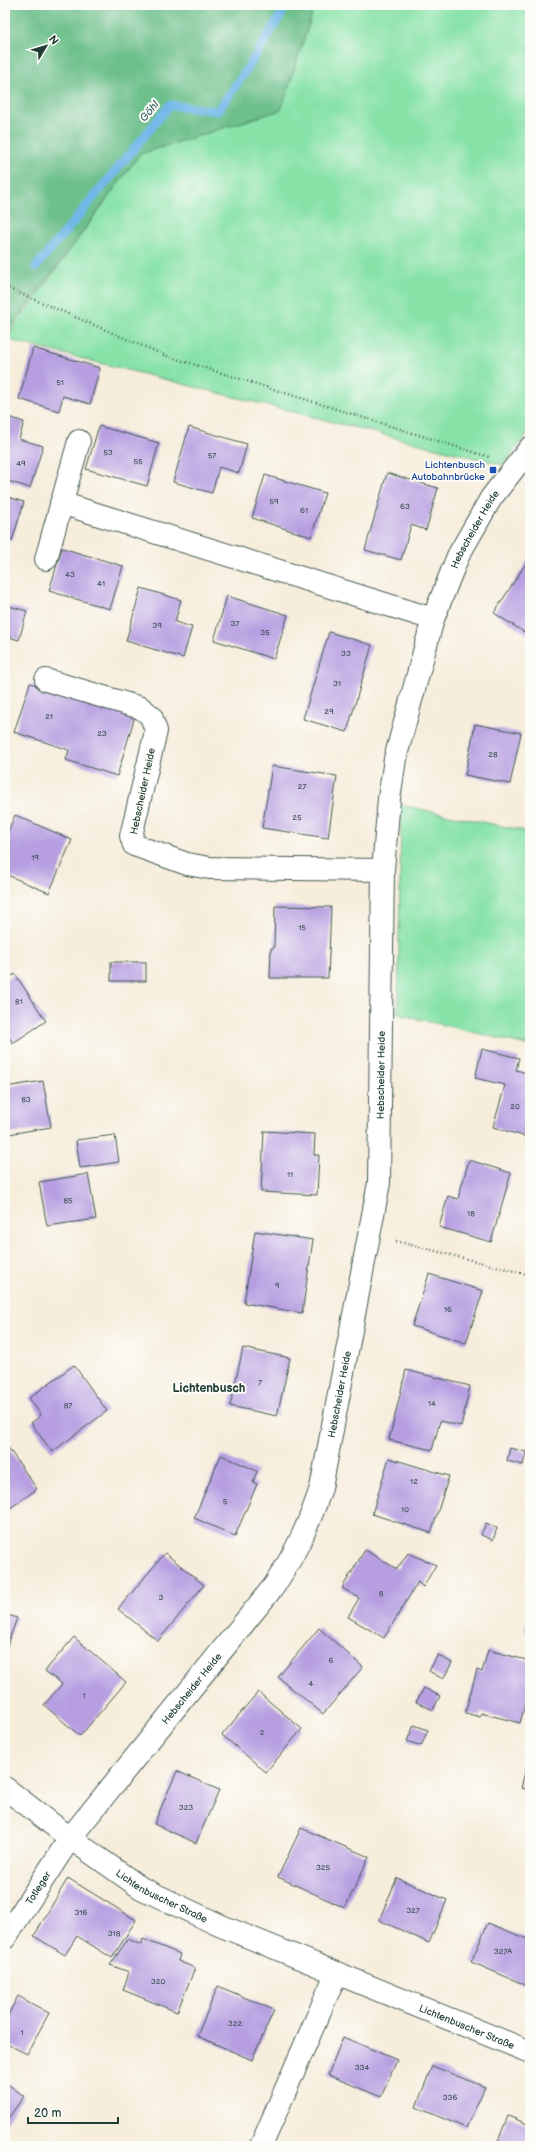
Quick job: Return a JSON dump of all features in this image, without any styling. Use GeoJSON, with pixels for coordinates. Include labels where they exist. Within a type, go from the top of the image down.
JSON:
{"type":"FeatureCollection","features":[{"type":"Feature","properties":{"kind":"street"},"geometry":{"type":"LineString","coordinates":[[46,559],[79,441]]}},
{"type":"Feature","properties":{"kind":"street","name":"Hebscheider Heide"},"geometry":{"type":"LineString","coordinates":[[70,1838],[274,1586],[293,1556],[308,1526],[321,1488],[379,1183],[383,870],[389,799],[395,759],[433,619],[458,556],[492,498],[530,448]]}},
{"type":"Feature","properties":{"kind":"street"},"geometry":{"type":"LineString","coordinates":[[61,504],[433,619]]}},
{"type":"Feature","properties":{"kind":"street","name":"Hebscheider Heide"},"geometry":{"type":"LineString","coordinates":[[46,680],[141,708],[151,716],[156,731],[131,836],[134,845],[187,864],[210,868],[383,870]]}},
{"type":"Feature","properties":{"kind":"street","name":"Lichtenbuscher Straße"},"geometry":{"type":"LineString","coordinates":[[5,1788],[70,1838],[141,1888],[219,1925],[530,2052]]}},
{"type":"Feature","properties":{"kind":"street","name":"Totleger"},"geometry":{"type":"LineString","coordinates":[[5,1938],[70,1838]]}},
{"type":"Feature","properties":{"kind":"street"},"geometry":{"type":"LineString","coordinates":[[262,2146],[336,1974]]}},
{"type":"Feature","properties":{"kind":"path"},"geometry":{"type":"LineString","coordinates":[[5,287],[164,355],[516,467]]}},
{"type":"Feature","properties":{"kind":"path"},"geometry":{"type":"LineString","coordinates":[[370,1234],[530,1275]]}},
{"type":"Feature","properties":{"kind":"green space"},"geometry":{"type":"Polygon","coordinates":[[[5,5],[315,5],[281,110],[140,154],[5,336],[5,5]]]}},
{"type":"Feature","properties":{"kind":"green space"},"geometry":{"type":"Polygon","coordinates":[[[315,5],[530,5],[530,431],[503,465],[5,339],[140,154],[281,110],[315,5]]]}},
{"type":"Feature","properties":{"kind":"green space"},"geometry":{"type":"Polygon","coordinates":[[[401,805],[530,832],[530,1046],[398,1014],[401,805]]]}},
{"type":"Feature","properties":{"kind":"building"},"geometry":{"type":"Polygon","coordinates":[[[33,348],[100,368],[90,404],[63,396],[59,411],[19,399],[33,348]]]}},
{"type":"Feature","properties":{"kind":"building"},"geometry":{"type":"Polygon","coordinates":[[[5,416],[24,422],[19,439],[43,446],[30,488],[5,480],[5,416]]]}},
{"type":"Feature","properties":{"kind":"building"},"geometry":{"type":"Polygon","coordinates":[[[99,426],[159,443],[147,486],[86,469],[99,426]]]}},
{"type":"Feature","properties":{"kind":"building"},"geometry":{"type":"Polygon","coordinates":[[[189,427],[247,444],[239,473],[219,467],[212,493],[173,482],[189,427]]]}},
{"type":"Feature","properties":{"kind":"building"},"geometry":{"type":"Polygon","coordinates":[[[387,473],[438,488],[426,530],[411,525],[401,560],[365,550],[387,473]]]}},
{"type":"Feature","properties":{"kind":"building"},"geometry":{"type":"Polygon","coordinates":[[[265,475],[325,493],[311,537],[252,518],[265,475]]]}},
{"type":"Feature","properties":{"kind":"building"},"geometry":{"type":"Polygon","coordinates":[[[5,496],[24,502],[12,541],[5,539],[5,496]]]}},
{"type":"Feature","properties":{"kind":"building"},"geometry":{"type":"Polygon","coordinates":[[[62,548],[123,566],[110,609],[49,591],[62,548]]]}},
{"type":"Feature","properties":{"kind":"building"},"geometry":{"type":"Polygon","coordinates":[[[530,557],[530,636],[494,613],[530,557]]]}},
{"type":"Feature","properties":{"kind":"building"},"geometry":{"type":"Polygon","coordinates":[[[141,588],[181,600],[175,622],[192,627],[183,658],[126,641],[141,588]]]}},
{"type":"Feature","properties":{"kind":"building"},"geometry":{"type":"Polygon","coordinates":[[[227,596],[288,615],[274,659],[214,640],[227,596]]]}},
{"type":"Feature","properties":{"kind":"building"},"geometry":{"type":"Polygon","coordinates":[[[5,605],[27,611],[19,640],[5,636],[5,605]]]}},
{"type":"Feature","properties":{"kind":"building"},"geometry":{"type":"Polygon","coordinates":[[[329,632],[372,645],[347,732],[303,719],[329,632]]]}},
{"type":"Feature","properties":{"kind":"building"},"geometry":{"type":"Polygon","coordinates":[[[30,683],[135,716],[117,776],[66,760],[69,750],[14,732],[30,683]]]}},
{"type":"Feature","properties":{"kind":"building"},"geometry":{"type":"Polygon","coordinates":[[[475,724],[521,733],[510,784],[465,775],[475,724]]]}},
{"type":"Feature","properties":{"kind":"building"},"geometry":{"type":"Polygon","coordinates":[[[272,766],[337,776],[328,838],[262,828],[272,766]]]}},
{"type":"Feature","properties":{"kind":"building"},"geometry":{"type":"Polygon","coordinates":[[[15,815],[72,840],[49,893],[5,874],[5,839],[15,815]]]}},
{"type":"Feature","properties":{"kind":"building"},"geometry":{"type":"Polygon","coordinates":[[[275,906],[331,907],[328,978],[270,978],[271,948],[274,948],[275,906]]]}},
{"type":"Feature","properties":{"kind":"building"},"geometry":{"type":"Polygon","coordinates":[[[111,962],[146,962],[146,981],[111,981],[111,962]]]}},
{"type":"Feature","properties":{"kind":"building"},"geometry":{"type":"Polygon","coordinates":[[[15,974],[46,1021],[13,1043],[5,1031],[5,980],[15,974]]]}},
{"type":"Feature","properties":{"kind":"building"},"geometry":{"type":"Polygon","coordinates":[[[482,1049],[519,1058],[516,1070],[530,1074],[530,1138],[493,1127],[505,1085],[475,1078],[482,1049]]]}},
{"type":"Feature","properties":{"kind":"building"},"geometry":{"type":"Polygon","coordinates":[[[43,1081],[51,1127],[9,1134],[5,1111],[5,1087],[43,1081]]]}},
{"type":"Feature","properties":{"kind":"building"},"geometry":{"type":"Polygon","coordinates":[[[264,1131],[315,1134],[314,1155],[319,1155],[317,1195],[261,1192],[264,1131]]]}},
{"type":"Feature","properties":{"kind":"building"},"geometry":{"type":"Polygon","coordinates":[[[115,1135],[119,1162],[80,1168],[76,1140],[115,1135]]]}},
{"type":"Feature","properties":{"kind":"building"},"geometry":{"type":"Polygon","coordinates":[[[469,1160],[511,1173],[491,1242],[439,1227],[448,1196],[458,1199],[469,1160]]]}},
{"type":"Feature","properties":{"kind":"building"},"geometry":{"type":"Polygon","coordinates":[[[88,1174],[96,1219],[47,1226],[39,1182],[88,1174]]]}},
{"type":"Feature","properties":{"kind":"building"},"geometry":{"type":"Polygon","coordinates":[[[255,1231],[313,1240],[302,1313],[244,1303],[255,1231]]]}},
{"type":"Feature","properties":{"kind":"building"},"geometry":{"type":"Polygon","coordinates":[[[429,1274],[483,1291],[466,1343],[412,1326],[429,1274]]]}},
{"type":"Feature","properties":{"kind":"building"},"geometry":{"type":"Polygon","coordinates":[[[243,1348],[290,1358],[277,1416],[230,1406],[243,1348]]]}},
{"type":"Feature","properties":{"kind":"building"},"geometry":{"type":"Polygon","coordinates":[[[74,1365],[107,1411],[52,1452],[31,1423],[41,1415],[29,1398],[74,1365]]]}},
{"type":"Feature","properties":{"kind":"building"},"geometry":{"type":"Polygon","coordinates":[[[406,1370],[470,1386],[461,1426],[440,1421],[432,1450],[389,1440],[406,1370]]]}},
{"type":"Feature","properties":{"kind":"building"},"geometry":{"type":"Polygon","coordinates":[[[5,1443],[37,1489],[5,1512],[5,1443]]]}},
{"type":"Feature","properties":{"kind":"building"},"geometry":{"type":"Polygon","coordinates":[[[510,1448],[526,1452],[523,1465],[507,1461],[510,1448]]]}},
{"type":"Feature","properties":{"kind":"building"},"geometry":{"type":"Polygon","coordinates":[[[221,1455],[257,1471],[253,1482],[257,1484],[235,1536],[194,1518],[221,1455]]]}},
{"type":"Feature","properties":{"kind":"building"},"geometry":{"type":"Polygon","coordinates":[[[389,1458],[449,1476],[431,1533],[372,1514],[389,1458]]]}},
{"type":"Feature","properties":{"kind":"building"},"geometry":{"type":"Polygon","coordinates":[[[486,1523],[497,1528],[493,1540],[481,1535],[486,1523]]]}},
{"type":"Feature","properties":{"kind":"building"},"geometry":{"type":"Polygon","coordinates":[[[365,1550],[397,1569],[408,1553],[436,1565],[423,1587],[418,1582],[384,1638],[348,1617],[359,1598],[342,1588],[365,1550]]]}},
{"type":"Feature","properties":{"kind":"building"},"geometry":{"type":"Polygon","coordinates":[[[165,1553],[204,1585],[158,1641],[118,1609],[165,1553]]]}},
{"type":"Feature","properties":{"kind":"building"},"geometry":{"type":"Polygon","coordinates":[[[530,1612],[530,1633],[525,1631],[530,1612]]]}},
{"type":"Feature","properties":{"kind":"building"},"geometry":{"type":"Polygon","coordinates":[[[5,1614],[17,1618],[5,1651],[5,1614]]]}},
{"type":"Feature","properties":{"kind":"building"},"geometry":{"type":"Polygon","coordinates":[[[319,1628],[363,1667],[323,1714],[278,1677],[319,1628]]]}},
{"type":"Feature","properties":{"kind":"building"},"geometry":{"type":"Polygon","coordinates":[[[74,1637],[126,1682],[80,1736],[44,1705],[62,1684],[45,1671],[74,1637]]]}},
{"type":"Feature","properties":{"kind":"building"},"geometry":{"type":"Polygon","coordinates":[[[488,1650],[530,1661],[530,1687],[520,1723],[481,1713],[480,1717],[465,1713],[477,1670],[482,1672],[488,1650]]]}},
{"type":"Feature","properties":{"kind":"building"},"geometry":{"type":"Polygon","coordinates":[[[438,1655],[452,1663],[443,1679],[429,1671],[438,1655]]]}},
{"type":"Feature","properties":{"kind":"building"},"geometry":{"type":"Polygon","coordinates":[[[424,1688],[440,1696],[433,1710],[416,1702],[424,1688]]]}},
{"type":"Feature","properties":{"kind":"building"},"geometry":{"type":"Polygon","coordinates":[[[258,1692],[302,1729],[266,1772],[222,1735],[258,1692]]]}},
{"type":"Feature","properties":{"kind":"building"},"geometry":{"type":"Polygon","coordinates":[[[414,1725],[428,1730],[421,1746],[407,1741],[414,1725]]]}},
{"type":"Feature","properties":{"kind":"building"},"geometry":{"type":"Polygon","coordinates":[[[530,1756],[530,1790],[521,1788],[530,1756]]]}},
{"type":"Feature","properties":{"kind":"building"},"geometry":{"type":"Polygon","coordinates":[[[177,1771],[219,1790],[196,1843],[154,1824],[177,1771]]]}},
{"type":"Feature","properties":{"kind":"building"},"geometry":{"type":"Polygon","coordinates":[[[301,1828],[369,1857],[345,1908],[278,1877],[301,1828]]]}},
{"type":"Feature","properties":{"kind":"building"},"geometry":{"type":"Polygon","coordinates":[[[68,1878],[136,1920],[112,1958],[77,1936],[65,1955],[34,1936],[68,1878]]]}},
{"type":"Feature","properties":{"kind":"building"},"geometry":{"type":"Polygon","coordinates":[[[397,1878],[447,1900],[429,1943],[379,1920],[397,1878]]]}},
{"type":"Feature","properties":{"kind":"building"},"geometry":{"type":"Polygon","coordinates":[[[488,1923],[530,1940],[530,1982],[528,1986],[471,1962],[488,1923]]]}},
{"type":"Feature","properties":{"kind":"building"},"geometry":{"type":"Polygon","coordinates":[[[128,1939],[141,1945],[143,1939],[180,1954],[178,1961],[195,1968],[177,2012],[123,1990],[129,1972],[110,1965],[128,1939]]]}},
{"type":"Feature","properties":{"kind":"building"},"geometry":{"type":"Polygon","coordinates":[[[218,1986],[274,2010],[252,2060],[197,2036],[218,1986]]]}},
{"type":"Feature","properties":{"kind":"building"},"geometry":{"type":"Polygon","coordinates":[[[18,1996],[49,2013],[27,2054],[5,2043],[5,2021],[18,1996]]]}},
{"type":"Feature","properties":{"kind":"building"},"geometry":{"type":"Polygon","coordinates":[[[343,2037],[397,2060],[381,2097],[328,2075],[343,2037]]]}},
{"type":"Feature","properties":{"kind":"building"},"geometry":{"type":"Polygon","coordinates":[[[432,2066],[485,2087],[466,2128],[416,2107],[432,2066]]]}},
{"type":"Feature","properties":{"kind":"building"},"geometry":{"type":"Polygon","coordinates":[[[5,2082],[24,2096],[5,2123],[5,2082]]]}},
{"type":"Feature","properties":{"kind":"building"},"geometry":{"type":"Polygon","coordinates":[[[508,2116],[530,2125],[530,2146],[496,2146],[508,2116]]]}},
{"type":"Feature","properties":{"kind":"waterway","name":"Göhl"},"geometry":{"type":"LineString","coordinates":[[36,267],[170,105],[218,111],[249,66],[287,5]]}},
{"type":"Feature","properties":{"kind":"place","name":"Lichtenbusch Autobahnbrücke"},"geometry":{"type":"Point","coordinates":[493,470]}},
{"type":"Feature","properties":{"kind":"district","name":"Lichtenbusch"},"geometry":{"type":"Point","coordinates":[209,1388]}}]}
